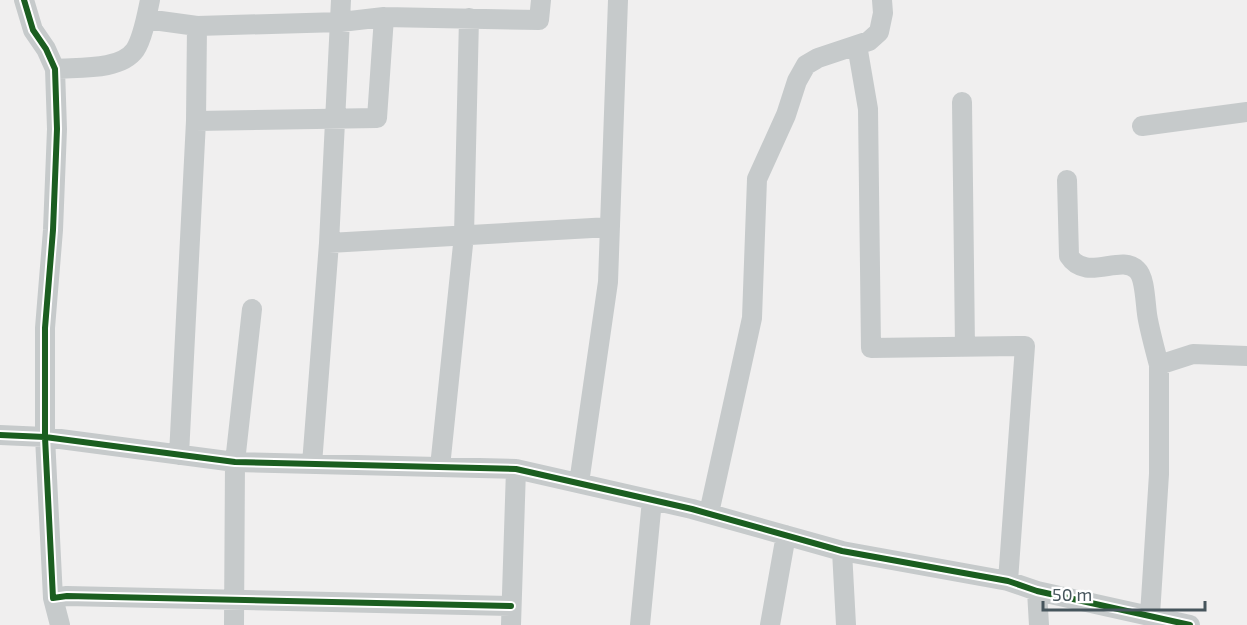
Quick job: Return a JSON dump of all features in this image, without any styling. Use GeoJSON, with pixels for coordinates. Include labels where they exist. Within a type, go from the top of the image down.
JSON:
{"type":"FeatureCollection","features":[{"type":"Feature","properties":{"kind":"street"},"geometry":{"type":"LineString","coordinates":[[24,0],[33,30],[46,49],[55,69],[57,129],[53,230],[45,328],[45,437],[53,598],[60,625]]}},
{"type":"Feature","properties":{"kind":"street"},"geometry":{"type":"LineString","coordinates":[[312,464],[329,243],[341,0]]}},
{"type":"Feature","properties":{"kind":"street"},"geometry":{"type":"LineString","coordinates":[[55,69],[102,67],[119,61],[135,50],[148,9],[197,26],[341,22],[384,17],[539,20],[541,0]]}},
{"type":"Feature","properties":{"kind":"street"},"geometry":{"type":"LineString","coordinates":[[579,483],[608,282],[618,0]]}},
{"type":"Feature","properties":{"kind":"street"},"geometry":{"type":"LineString","coordinates":[[709,513],[752,318],[757,179],[786,115],[797,81],[806,65],[818,58],[869,41],[879,32],[883,13],[882,0]]}},
{"type":"Feature","properties":{"kind":"street"},"geometry":{"type":"LineString","coordinates":[[196,121],[377,118],[384,17]]}},
{"type":"Feature","properties":{"kind":"street"},"geometry":{"type":"LineString","coordinates":[[440,467],[464,235],[469,18]]}},
{"type":"Feature","properties":{"kind":"street"},"geometry":{"type":"LineString","coordinates":[[179,455],[196,121],[197,26]]}},
{"type":"Feature","properties":{"kind":"street"},"geometry":{"type":"LineString","coordinates":[[857,45],[868,109],[871,348],[1025,346],[1008,581]]}},
{"type":"Feature","properties":{"kind":"street"},"geometry":{"type":"LineString","coordinates":[[962,102],[965,347]]}},
{"type":"Feature","properties":{"kind":"street"},"geometry":{"type":"LineString","coordinates":[[1142,126],[1247,112]]}},
{"type":"Feature","properties":{"kind":"street"},"geometry":{"type":"LineString","coordinates":[[1067,180],[1069,256],[1074,265],[1085,268],[1130,265],[1138,270],[1143,282],[1148,318],[1159,365],[1159,474],[1150,615]]}},
{"type":"Feature","properties":{"kind":"street"},"geometry":{"type":"LineString","coordinates":[[329,243],[610,226]]}},
{"type":"Feature","properties":{"kind":"street"},"geometry":{"type":"LineString","coordinates":[[234,625],[235,462],[252,309]]}},
{"type":"Feature","properties":{"kind":"street"},"geometry":{"type":"LineString","coordinates":[[1159,365],[1193,354],[1247,356]]}},
{"type":"Feature","properties":{"kind":"street"},"geometry":{"type":"LineString","coordinates":[[0,435],[45,437],[235,462],[516,469],[709,513],[842,551],[1008,581],[1037,591],[1190,625]]}},
{"type":"Feature","properties":{"kind":"street"},"geometry":{"type":"LineString","coordinates":[[53,598],[67,596],[233,599],[511,615],[516,469]]}},
{"type":"Feature","properties":{"kind":"street"},"geometry":{"type":"LineString","coordinates":[[640,625],[652,500]]}},
{"type":"Feature","properties":{"kind":"street"},"geometry":{"type":"LineString","coordinates":[[770,625],[786,535]]}},
{"type":"Feature","properties":{"kind":"street"},"geometry":{"type":"LineString","coordinates":[[842,551],[846,625]]}},
{"type":"Feature","properties":{"kind":"street"},"geometry":{"type":"LineString","coordinates":[[1037,591],[1039,625]]}},
{"type":"Feature","properties":{"kind":"cycle path"},"geometry":{"type":"LineString","coordinates":[[24,0],[33,30],[46,49],[55,69],[57,129],[53,230],[45,328],[45,437],[53,598],[67,596],[511,606]]}},
{"type":"Feature","properties":{"kind":"cycle path"},"geometry":{"type":"LineString","coordinates":[[0,435],[45,437],[235,462],[516,469],[692,509],[842,551],[1008,581],[1037,591],[1190,625]]}}]}
